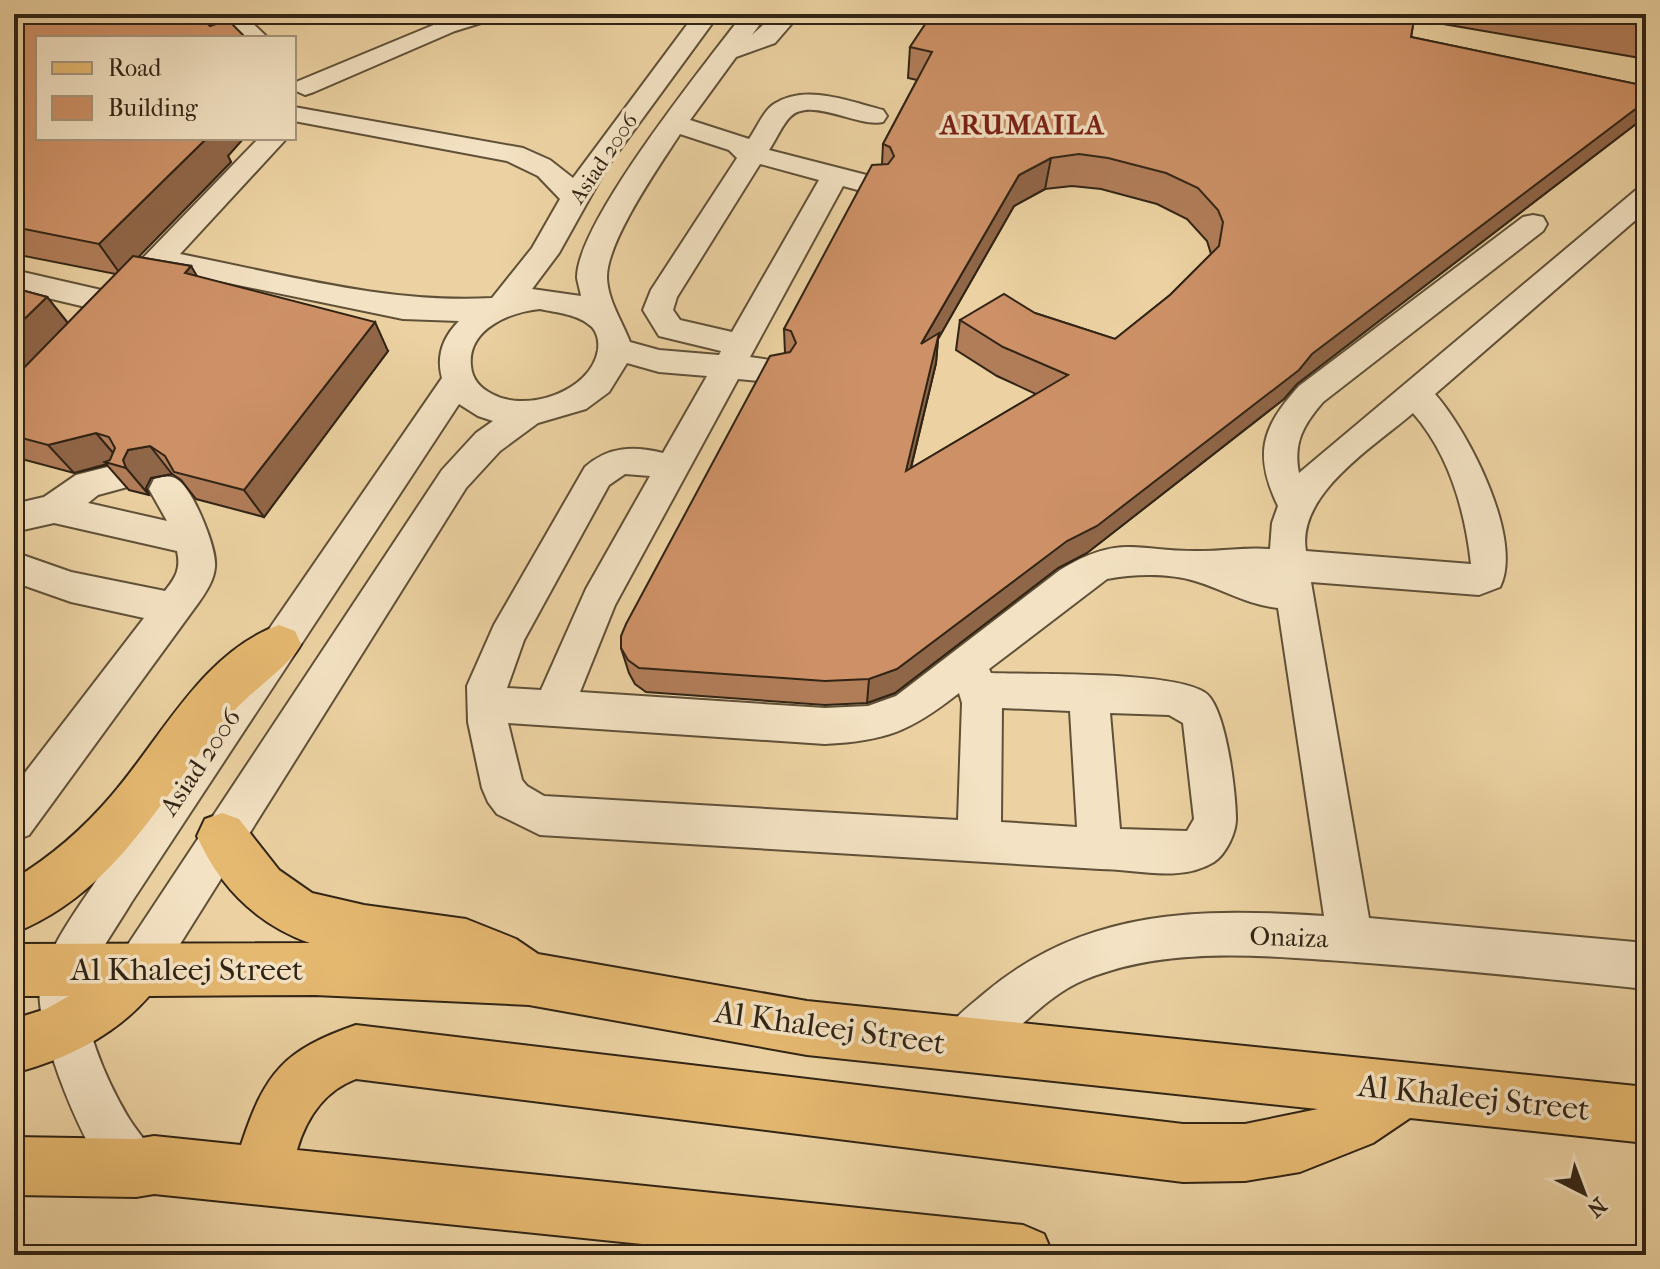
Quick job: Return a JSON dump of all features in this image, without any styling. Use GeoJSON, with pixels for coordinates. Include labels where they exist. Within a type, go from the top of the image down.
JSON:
{"type":"FeatureCollection","features":[{"type":"Feature","properties":{"kind":"main road"},"geometry":{"type":"LineString","coordinates":[[14,908],[64,876],[109,836],[210,701],[242,669],[279,644]]}},
{"type":"Feature","properties":{"kind":"main road"},"geometry":{"type":"LineString","coordinates":[[222,836],[267,893],[308,918],[359,931],[459,940],[497,954],[529,979]]}},
{"type":"Feature","properties":{"kind":"main road"},"geometry":{"type":"LineString","coordinates":[[14,1046],[69,1029],[103,1005],[139,968]]}},
{"type":"Feature","properties":{"kind":"main road","name":"Al Khaleej Street"},"geometry":{"type":"LineString","coordinates":[[14,970],[315,969],[529,979],[807,1028],[1646,1115]]}},
{"type":"Feature","properties":{"kind":"main road"},"geometry":{"type":"LineString","coordinates":[[261,1175],[274,1128],[283,1106],[297,1086],[325,1064],[356,1052],[1167,1151],[1225,1155],[1266,1152],[1317,1139],[1376,1112],[1404,1089]]}},
{"type":"Feature","properties":{"kind":"main road"},"geometry":{"type":"LineString","coordinates":[[14,1166],[136,1168],[154,1165],[1013,1255]]}},
{"type":"Feature","properties":{"kind":"street"},"geometry":{"type":"LineString","coordinates":[[296,113],[307,96],[300,79],[485,14]]}},
{"type":"Feature","properties":{"kind":"street","name":"Asiad 2006"},"geometry":{"type":"LineString","coordinates":[[500,307],[544,253],[594,165],[707,14]]}},
{"type":"Feature","properties":{"kind":"street","name":"Asiad 2006"},"geometry":{"type":"LineString","coordinates":[[601,318],[592,276],[599,249],[626,196],[666,134],[755,14]]}},
{"type":"Feature","properties":{"kind":"street"},"geometry":{"type":"LineString","coordinates":[[725,53],[766,38],[788,14]]}},
{"type":"Feature","properties":{"kind":"street"},"geometry":{"type":"LineString","coordinates":[[666,29],[666,43],[674,57]]}},
{"type":"Feature","properties":{"kind":"street"},"geometry":{"type":"LineString","coordinates":[[779,371],[734,356],[664,323],[658,310],[662,297],[748,152],[777,115],[789,105],[814,102],[874,116]]}},
{"type":"Feature","properties":{"kind":"street"},"geometry":{"type":"LineString","coordinates":[[296,115],[513,154],[552,171],[574,198]]}},
{"type":"Feature","properties":{"kind":"street"},"geometry":{"type":"LineString","coordinates":[[666,134],[734,155],[748,152],[876,186]]}},
{"type":"Feature","properties":{"kind":"street"},"geometry":{"type":"LineString","coordinates":[[20,288],[104,315],[272,140]]}},
{"type":"Feature","properties":{"kind":"street"},"geometry":{"type":"LineString","coordinates":[[555,708],[582,634],[835,175]]}},
{"type":"Feature","properties":{"kind":"street"},"geometry":{"type":"LineString","coordinates":[[1350,939],[1292,580],[1288,523],[1295,504],[1306,487],[1321,473],[1646,196]]}},
{"type":"Feature","properties":{"kind":"street"},"geometry":{"type":"LineString","coordinates":[[1295,504],[1285,485],[1278,450],[1289,418],[1311,394],[1533,224]]}},
{"type":"Feature","properties":{"kind":"street"},"geometry":{"type":"LineString","coordinates":[[158,259],[403,308],[449,311],[500,307],[530,300],[557,300],[574,304],[601,318],[609,327],[616,349],[607,374],[583,396],[557,407],[530,412],[491,409],[464,391],[456,367],[433,328],[403,308]]}},
{"type":"Feature","properties":{"kind":"street"},"geometry":{"type":"LineString","coordinates":[[456,367],[462,337],[476,321],[500,307]]}},
{"type":"Feature","properties":{"kind":"street"},"geometry":{"type":"LineString","coordinates":[[616,349],[659,361],[734,356]]}},
{"type":"Feature","properties":{"kind":"street","name":"Asiad 2006"},"geometry":{"type":"LineString","coordinates":[[136,1168],[110,1133],[94,1099],[69,1029],[62,1001],[70,969],[116,888],[279,644],[456,367]]}},
{"type":"Feature","properties":{"kind":"street"},"geometry":{"type":"LineString","coordinates":[[487,704],[847,726],[869,724],[910,708],[973,676],[1073,581],[1099,565],[1131,560],[1198,566],[1215,577],[1254,590],[1292,580],[1474,581],[1487,576],[1489,568],[1485,536],[1466,467],[1450,435],[1415,393]]}},
{"type":"Feature","properties":{"kind":"street"},"geometry":{"type":"LineString","coordinates":[[139,968],[454,479],[488,442],[530,412]]}},
{"type":"Feature","properties":{"kind":"street"},"geometry":{"type":"LineString","coordinates":[[672,468],[643,460],[622,460],[597,476],[502,644],[491,669],[487,704],[503,788],[512,800],[540,815],[1174,853],[1199,849],[1214,831],[1203,716],[1189,702],[1089,694],[973,676]]}},
{"type":"Feature","properties":{"kind":"street"},"geometry":{"type":"LineString","coordinates":[[14,518],[54,509],[88,484],[119,477]]}},
{"type":"Feature","properties":{"kind":"street"},"geometry":{"type":"LineString","coordinates":[[14,821],[173,608],[199,568],[199,557],[190,540],[183,513],[166,489]]}},
{"type":"Feature","properties":{"kind":"street"},"geometry":{"type":"LineString","coordinates":[[54,509],[190,540]]}},
{"type":"Feature","properties":{"kind":"street"},"geometry":{"type":"LineString","coordinates":[[14,567],[71,587],[173,608]]}},
{"type":"Feature","properties":{"kind":"street"},"geometry":{"type":"LineString","coordinates":[[973,676],[982,716],[979,841]]}},
{"type":"Feature","properties":{"kind":"street"},"geometry":{"type":"LineString","coordinates":[[1089,694],[1100,849]]}},
{"type":"Feature","properties":{"kind":"street","name":"Onaiza"},"geometry":{"type":"LineString","coordinates":[[961,1045],[1044,977],[1076,960],[1110,948],[1186,937],[1260,933],[1490,949],[1646,966]]}},
{"type":"Feature","properties":{"kind":"building"},"geometry":{"type":"Polygon","coordinates":[[[14,14],[197,14],[210,26],[228,20],[244,36],[36,36],[36,140],[205,140],[99,244],[14,227],[14,14]]]}},
{"type":"Feature","properties":{"kind":"building"},"geometry":{"type":"Polygon","coordinates":[[[932,14],[1415,14],[1411,37],[1646,86],[1646,101],[1312,354],[1299,370],[1097,526],[1067,541],[897,669],[869,679],[825,681],[639,668],[628,660],[621,648],[621,636],[626,624],[770,356],[790,352],[796,343],[791,331],[784,329],[872,165],[888,164],[894,156],[890,147],[883,144],[932,52],[910,47],[932,14]],[[1079,154],[1051,158],[1019,175],[921,344],[939,333],[906,471],[1068,375],[1003,347],[960,320],[1004,294],[1035,313],[1115,339],[1170,295],[1219,246],[1223,222],[1218,210],[1198,188],[1166,173],[1079,154]]]}},
{"type":"Feature","properties":{"kind":"building"},"geometry":{"type":"Polygon","coordinates":[[[1586,14],[1646,14],[1646,24],[1586,14]]]}},
{"type":"Feature","properties":{"kind":"building"},"geometry":{"type":"Polygon","coordinates":[[[133,256],[191,266],[185,273],[375,322],[244,490],[174,472],[165,456],[150,446],[128,450],[123,460],[126,468],[105,462],[110,460],[115,448],[109,437],[96,433],[48,445],[14,436],[14,378],[133,256]]]}},
{"type":"Feature","properties":{"kind":"building"},"geometry":{"type":"Polygon","coordinates":[[[14,288],[47,297],[14,329],[14,288]]]}},
{"type":"Feature","properties":{"kind":"district","name":"ARUMAILA"},"geometry":{"type":"Point","coordinates":[1023,124]}}]}
